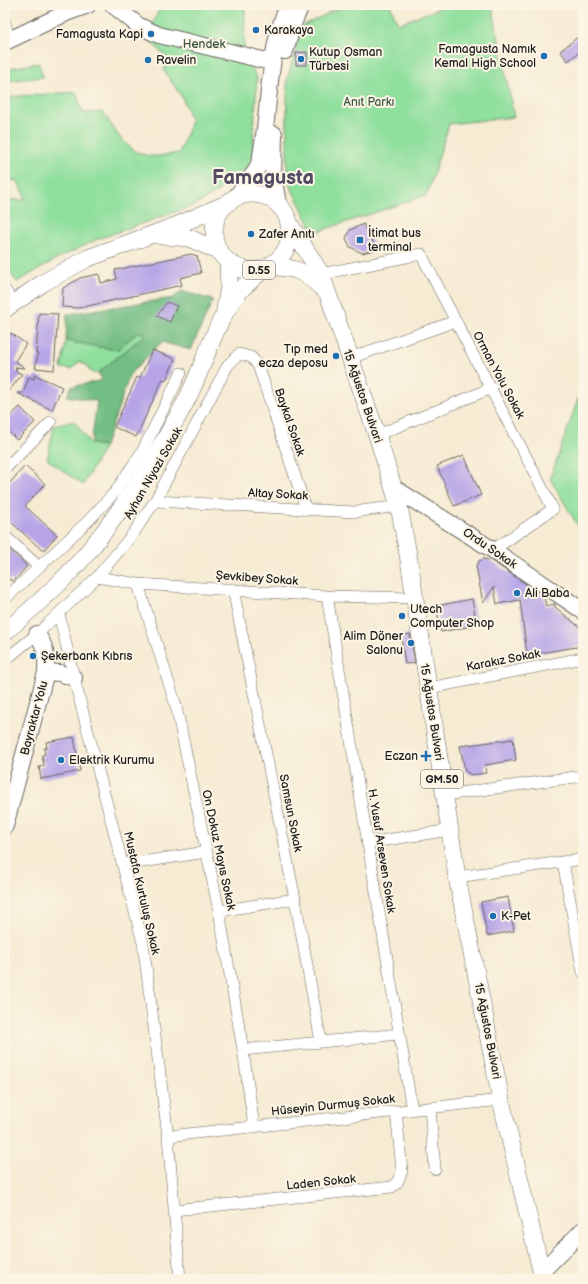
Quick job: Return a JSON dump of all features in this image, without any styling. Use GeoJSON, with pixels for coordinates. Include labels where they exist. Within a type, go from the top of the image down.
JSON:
{"type":"FeatureCollection","features":[{"type":"Feature","properties":{"kind":"main road","name":"D.55"},"geometry":{"type":"LineString","coordinates":[[8,301],[88,258],[200,216],[244,194],[258,194],[271,198],[278,203],[283,209],[289,223],[290,232],[287,249],[279,259],[266,268],[245,270],[189,238],[152,235]]}},
{"type":"Feature","properties":{"kind":"main road"},"geometry":{"type":"LineString","coordinates":[[223,318],[229,286],[223,257],[214,239],[214,226],[216,218],[231,200]]}},
{"type":"Feature","properties":{"kind":"main road","name":"15 Ağustos Bulvari"},"geometry":{"type":"LineString","coordinates":[[289,223],[321,274],[377,435],[399,506],[415,598],[457,877],[501,1100],[542,1276]]}},
{"type":"Feature","properties":{"kind":"main road","name":"15 Ağustos Bulvari"},"geometry":{"type":"LineString","coordinates":[[266,268],[283,266],[299,270],[309,276],[326,292]]}},
{"type":"Feature","properties":{"kind":"main road"},"geometry":{"type":"LineString","coordinates":[[5,632],[29,612],[87,553],[143,478],[185,404],[223,318],[240,291],[266,268]]}},
{"type":"Feature","properties":{"kind":"street"},"geometry":{"type":"LineString","coordinates":[[5,23],[7,42],[64,9],[88,5]]}},
{"type":"Feature","properties":{"kind":"street"},"geometry":{"type":"LineString","coordinates":[[95,5],[133,21],[159,36],[271,62]]}},
{"type":"Feature","properties":{"kind":"street"},"geometry":{"type":"LineString","coordinates":[[113,5],[133,21]]}},
{"type":"Feature","properties":{"kind":"street"},"geometry":{"type":"LineString","coordinates":[[231,200],[256,171],[260,161],[271,62],[288,5]]}},
{"type":"Feature","properties":{"kind":"street"},"geometry":{"type":"LineString","coordinates":[[278,203],[273,177],[272,161],[279,85],[293,24],[301,5]]}},
{"type":"Feature","properties":{"kind":"street","name":"Orman Yolu Sokak"},"geometry":{"type":"LineString","coordinates":[[321,274],[421,254],[492,388],[553,509],[493,550]]}},
{"type":"Feature","properties":{"kind":"street"},"geometry":{"type":"LineString","coordinates":[[350,358],[456,321]]}},
{"type":"Feature","properties":{"kind":"street","name":"Ayhan Niyazi Sokak"},"geometry":{"type":"LineString","coordinates":[[5,660],[37,634],[97,577],[134,534],[154,501],[228,364],[238,354]]}},
{"type":"Feature","properties":{"kind":"street","name":"Baykal Sokak"},"geometry":{"type":"LineString","coordinates":[[238,354],[251,357],[258,365],[306,509]]}},
{"type":"Feature","properties":{"kind":"street"},"geometry":{"type":"LineString","coordinates":[[5,599],[87,522],[116,491],[143,450],[181,373]]}},
{"type":"Feature","properties":{"kind":"street"},"geometry":{"type":"LineString","coordinates":[[377,435],[492,388]]}},
{"type":"Feature","properties":{"kind":"street"},"geometry":{"type":"LineString","coordinates":[[5,469],[51,422]]}},
{"type":"Feature","properties":{"kind":"street","name":"Ordu Sokak"},"geometry":{"type":"LineString","coordinates":[[394,488],[493,550],[583,612]]}},
{"type":"Feature","properties":{"kind":"street","name":"Altay Sokak"},"geometry":{"type":"LineString","coordinates":[[154,501],[354,512],[399,506]]}},
{"type":"Feature","properties":{"kind":"street"},"geometry":{"type":"LineString","coordinates":[[5,536],[39,567]]}},
{"type":"Feature","properties":{"kind":"street","name":"Şevkibey Sokak"},"geometry":{"type":"LineString","coordinates":[[97,577],[138,584],[326,596],[415,598]]}},
{"type":"Feature","properties":{"kind":"street","name":"On Dokuz Mayıs Sokak"},"geometry":{"type":"LineString","coordinates":[[138,584],[176,706],[219,911],[243,1050],[254,1127]]}},
{"type":"Feature","properties":{"kind":"street","name":"Samsun Sokak"},"geometry":{"type":"LineString","coordinates":[[233,589],[295,899],[321,1042]]}},
{"type":"Feature","properties":{"kind":"street","name":"H. Yusuf Arseven Sokak"},"geometry":{"type":"LineString","coordinates":[[326,596],[412,1110]]}},
{"type":"Feature","properties":{"kind":"street","name":"Mustafa Kurtuluş Sokak"},"geometry":{"type":"LineString","coordinates":[[59,614],[74,678],[143,943],[168,1136],[180,1279]]}},
{"type":"Feature","properties":{"kind":"street","name":"Bayraktar Yolu"},"geometry":{"type":"LineString","coordinates":[[5,826],[46,672],[47,656],[44,645],[37,634]]}},
{"type":"Feature","properties":{"kind":"street","name":"Karakız Sokak"},"geometry":{"type":"LineString","coordinates":[[429,688],[583,658]]}},
{"type":"Feature","properties":{"kind":"street"},"geometry":{"type":"LineString","coordinates":[[46,672],[74,678]]}},
{"type":"Feature","properties":{"kind":"street"},"geometry":{"type":"LineString","coordinates":[[445,795],[583,776]]}},
{"type":"Feature","properties":{"kind":"street"},"geometry":{"type":"LineString","coordinates":[[367,843],[450,830]]}},
{"type":"Feature","properties":{"kind":"street"},"geometry":{"type":"LineString","coordinates":[[123,865],[206,852]]}},
{"type":"Feature","properties":{"kind":"street"},"geometry":{"type":"LineString","coordinates":[[457,877],[583,859]]}},
{"type":"Feature","properties":{"kind":"street"},"geometry":{"type":"LineString","coordinates":[[563,862],[583,972]]}},
{"type":"Feature","properties":{"kind":"street"},"geometry":{"type":"LineString","coordinates":[[219,911],[295,899]]}},
{"type":"Feature","properties":{"kind":"street"},"geometry":{"type":"LineString","coordinates":[[243,1050],[399,1034]]}},
{"type":"Feature","properties":{"kind":"street","name":"Hüseyin Durmuş Sokak"},"geometry":{"type":"LineString","coordinates":[[168,1136],[501,1100]]}},
{"type":"Feature","properties":{"kind":"street"},"geometry":{"type":"LineString","coordinates":[[430,1108],[435,1169]]}},
{"type":"Feature","properties":{"kind":"street","name":"Laden Sokak"},"geometry":{"type":"LineString","coordinates":[[174,1210],[392,1187],[397,1183],[402,1171],[396,1112]]}},
{"type":"Feature","properties":{"kind":"street"},"geometry":{"type":"LineString","coordinates":[[542,1276],[583,1230]]}},
{"type":"Feature","properties":{"kind":"green space","name":"Hendek"},"geometry":{"type":"Polygon","coordinates":[[[161,5],[245,5],[244,61],[252,68],[257,78],[252,161],[247,169],[211,196],[195,205],[98,239],[55,260],[17,282],[5,266],[5,200],[26,200],[18,181],[5,180],[5,97],[76,92],[83,113],[103,112],[122,140],[134,150],[150,156],[179,153],[191,121],[182,97],[164,71],[167,58],[147,37],[161,5]]]}},
{"type":"Feature","properties":{"kind":"green space","name":"Anıt Parkı"},"geometry":{"type":"Polygon","coordinates":[[[346,5],[390,5],[398,24],[448,5],[492,5],[514,117],[449,124],[427,195],[314,233],[287,179],[287,80],[302,26],[346,5]]]}},
{"type":"Feature","properties":{"kind":"green space"},"geometry":{"type":"Polygon","coordinates":[[[39,63],[43,77],[5,81],[5,69],[39,63]]]}},
{"type":"Feature","properties":{"kind":"green space"},"geometry":{"type":"Polygon","coordinates":[[[181,291],[213,300],[191,350],[162,342],[130,374],[105,446],[91,444],[97,401],[67,396],[71,387],[103,380],[98,373],[146,334],[138,332],[117,350],[66,341],[67,314],[173,298],[181,291]]]}},
{"type":"Feature","properties":{"kind":"green space"},"geometry":{"type":"Polygon","coordinates":[[[138,332],[146,334],[98,373],[91,372],[86,365],[79,361],[72,369],[61,368],[66,341],[117,350],[138,332]]]}},
{"type":"Feature","properties":{"kind":"green space"},"geometry":{"type":"Polygon","coordinates":[[[583,385],[583,534],[550,479],[583,385]]]}},
{"type":"Feature","properties":{"kind":"green space"},"geometry":{"type":"Polygon","coordinates":[[[74,421],[91,444],[105,446],[83,485],[47,459],[54,426],[74,421]]]}},
{"type":"Feature","properties":{"kind":"building"},"geometry":{"type":"Polygon","coordinates":[[[583,33],[583,49],[568,61],[560,51],[583,33]]]}},
{"type":"Feature","properties":{"kind":"building","name":"Kutup Osman Türbesi"},"geometry":{"type":"Polygon","coordinates":[[[307,52],[307,65],[296,65],[296,53],[307,52]]]}},
{"type":"Feature","properties":{"kind":"building","name":"İtimat bus terminal"},"geometry":{"type":"Polygon","coordinates":[[[364,224],[365,229],[369,228],[375,250],[362,253],[350,247],[346,238],[350,230],[364,224]]]}},
{"type":"Feature","properties":{"kind":"building"},"geometry":{"type":"Polygon","coordinates":[[[191,254],[197,256],[201,273],[180,278],[182,285],[79,308],[62,307],[63,288],[80,278],[99,274],[101,283],[117,279],[115,270],[191,254]]]}},
{"type":"Feature","properties":{"kind":"building"},"geometry":{"type":"Polygon","coordinates":[[[167,302],[177,306],[170,322],[157,316],[167,302]]]}},
{"type":"Feature","properties":{"kind":"building"},"geometry":{"type":"Polygon","coordinates":[[[39,313],[58,314],[54,370],[35,368],[38,354],[36,353],[39,313]]]}},
{"type":"Feature","properties":{"kind":"building"},"geometry":{"type":"Polygon","coordinates":[[[11,333],[26,344],[15,361],[25,368],[15,367],[17,368],[15,371],[22,374],[10,390],[5,388],[5,342],[11,333]]]}},
{"type":"Feature","properties":{"kind":"building"},"geometry":{"type":"Polygon","coordinates":[[[152,350],[175,359],[166,380],[163,379],[136,437],[114,427],[137,377],[140,378],[152,350]]]}},
{"type":"Feature","properties":{"kind":"building"},"geometry":{"type":"Polygon","coordinates":[[[35,375],[62,387],[52,410],[17,393],[23,393],[29,377],[34,379],[35,375]]]}},
{"type":"Feature","properties":{"kind":"building"},"geometry":{"type":"Polygon","coordinates":[[[20,407],[35,422],[17,440],[5,428],[5,421],[20,407]]]}},
{"type":"Feature","properties":{"kind":"building"},"geometry":{"type":"Polygon","coordinates":[[[464,455],[481,495],[454,506],[437,466],[464,455]]]}},
{"type":"Feature","properties":{"kind":"building"},"geometry":{"type":"Polygon","coordinates":[[[25,466],[45,484],[25,506],[57,535],[43,551],[10,521],[5,527],[5,488],[25,466]]]}},
{"type":"Feature","properties":{"kind":"building"},"geometry":{"type":"Polygon","coordinates":[[[5,545],[27,566],[13,582],[10,579],[5,584],[5,545]]]}},
{"type":"Feature","properties":{"kind":"building"},"geometry":{"type":"Polygon","coordinates":[[[484,559],[490,560],[544,596],[546,606],[555,604],[555,607],[583,630],[583,646],[527,655],[520,600],[497,604],[494,587],[483,603],[476,566],[479,561],[484,559]]]}},
{"type":"Feature","properties":{"kind":"building"},"geometry":{"type":"Polygon","coordinates":[[[472,599],[477,625],[441,632],[436,606],[472,599]]]}},
{"type":"Feature","properties":{"kind":"building"},"geometry":{"type":"Polygon","coordinates":[[[410,634],[415,663],[405,664],[401,636],[410,634]]]}},
{"type":"Feature","properties":{"kind":"building","name":"Elektrik Kurumu"},"geometry":{"type":"Polygon","coordinates":[[[74,737],[80,771],[41,779],[39,767],[44,766],[42,755],[45,754],[44,748],[47,748],[46,742],[74,737]]]}},
{"type":"Feature","properties":{"kind":"building"},"geometry":{"type":"Polygon","coordinates":[[[513,739],[516,760],[485,765],[486,773],[471,775],[465,771],[460,746],[513,739]]]}},
{"type":"Feature","properties":{"kind":"building"},"geometry":{"type":"Polygon","coordinates":[[[508,897],[514,931],[487,936],[481,902],[508,897]]]}},
{"type":"Feature","properties":{"kind":"place","name":"Karakaya"},"geometry":{"type":"Point","coordinates":[256,30]}},
{"type":"Feature","properties":{"kind":"place","name":"Famagusta Kapi"},"geometry":{"type":"Point","coordinates":[151,34]}},
{"type":"Feature","properties":{"kind":"place","name":"Famagusta Namık Kemal High School"},"geometry":{"type":"Point","coordinates":[544,56]}},
{"type":"Feature","properties":{"kind":"place","name":"Kutup Osman Türbesi"},"geometry":{"type":"Point","coordinates":[301,59]}},
{"type":"Feature","properties":{"kind":"place","name":"Ravelin"},"geometry":{"type":"Point","coordinates":[148,60]}},
{"type":"Feature","properties":{"kind":"place","name":"Zafer Anıtı"},"geometry":{"type":"Point","coordinates":[251,234]}},
{"type":"Feature","properties":{"kind":"place","name":"İtimat bus terminal"},"geometry":{"type":"Point","coordinates":[360,240]}},
{"type":"Feature","properties":{"kind":"place","name":"Tıp med ecza deposu"},"geometry":{"type":"Point","coordinates":[336,356]}},
{"type":"Feature","properties":{"kind":"place","name":"Ali Baba"},"geometry":{"type":"Point","coordinates":[517,593]}},
{"type":"Feature","properties":{"kind":"place","name":"Utech Computer Shop"},"geometry":{"type":"Point","coordinates":[402,616]}},
{"type":"Feature","properties":{"kind":"place","name":"Alim Döner Salonu"},"geometry":{"type":"Point","coordinates":[411,643]}},
{"type":"Feature","properties":{"kind":"place","name":"Şekerbank Kıbrıs"},"geometry":{"type":"Point","coordinates":[33,656]}},
{"type":"Feature","properties":{"kind":"place","name":"Eczan"},"geometry":{"type":"Point","coordinates":[426,756]}},
{"type":"Feature","properties":{"kind":"place","name":"Elektrik Kurumu"},"geometry":{"type":"Point","coordinates":[61,760]}},
{"type":"Feature","properties":{"kind":"place","name":"K-Pet"},"geometry":{"type":"Point","coordinates":[493,916]}},
{"type":"Feature","properties":{"kind":"district","name":"Famagusta"},"geometry":{"type":"Point","coordinates":[263,177]}}]}
